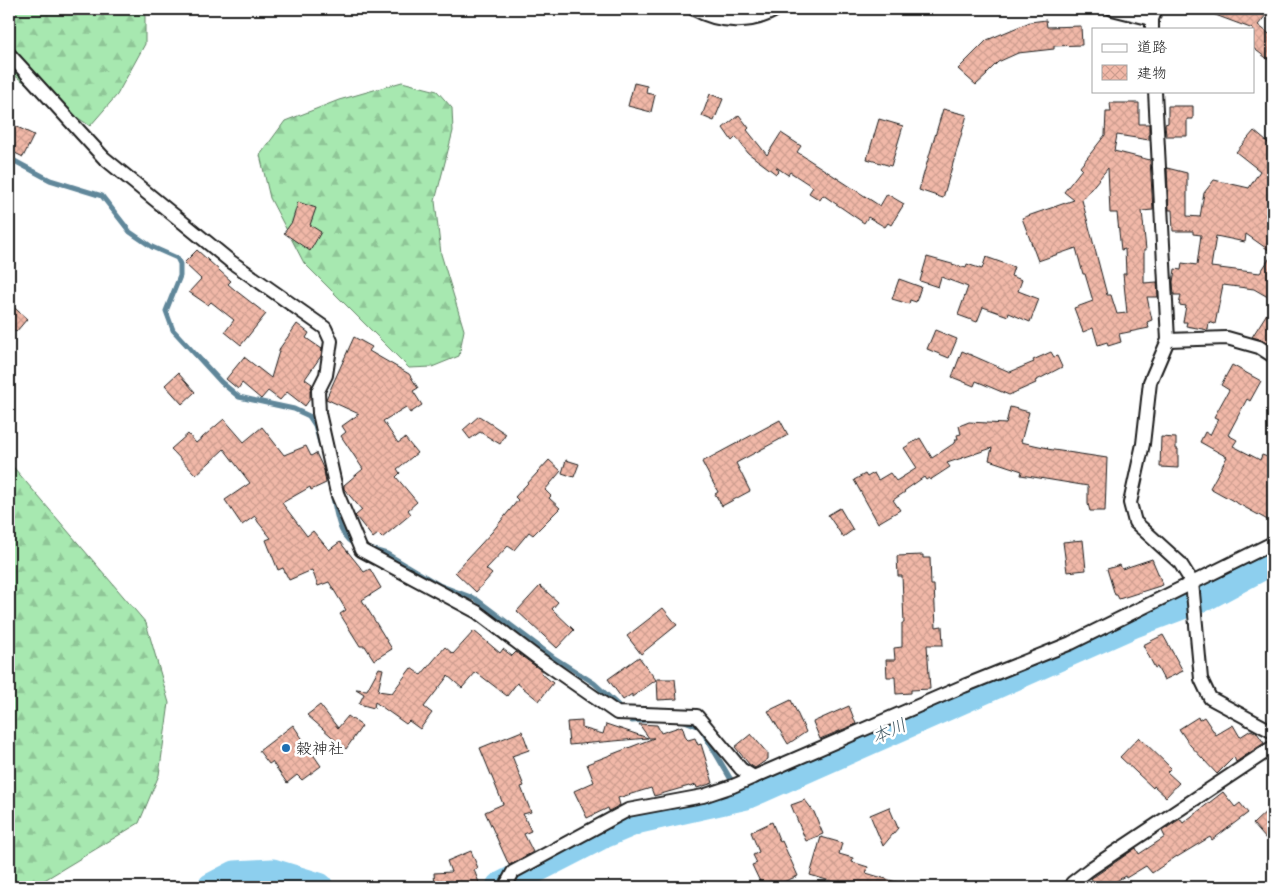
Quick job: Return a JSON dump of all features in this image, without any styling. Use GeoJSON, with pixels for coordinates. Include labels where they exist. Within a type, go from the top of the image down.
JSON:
{"type":"FeatureCollection","features":[{"type":"Feature","properties":{"kind":"street"},"geometry":{"type":"LineString","coordinates":[[694,9],[715,19],[744,21],[777,9]]}},
{"type":"Feature","properties":{"kind":"street"},"geometry":{"type":"LineString","coordinates":[[1112,9],[1153,19]]}},
{"type":"Feature","properties":{"kind":"street"},"geometry":{"type":"LineString","coordinates":[[9,54],[104,158],[230,260],[325,328],[331,341],[326,375],[318,391],[319,414],[337,493],[361,550],[477,612],[535,656],[617,713],[697,716],[741,769],[743,782]]}},
{"type":"Feature","properties":{"kind":"street"},"geometry":{"type":"LineString","coordinates":[[1156,92],[1168,340],[1150,382],[1143,444],[1130,503],[1135,522],[1180,563],[1193,594],[1201,679],[1210,698],[1273,732]]}},
{"type":"Feature","properties":{"kind":"street"},"geometry":{"type":"LineString","coordinates":[[1168,340],[1227,338],[1259,347],[1273,356]]}},
{"type":"Feature","properties":{"kind":"street"},"geometry":{"type":"LineString","coordinates":[[505,887],[513,872],[628,810],[703,796],[743,782],[964,686],[1193,594],[1273,542]]}},
{"type":"Feature","properties":{"kind":"street"},"geometry":{"type":"LineString","coordinates":[[1073,887],[1072,883],[1090,870],[1273,747]]}},
{"type":"Feature","properties":{"kind":"green space"},"geometry":{"type":"Polygon","coordinates":[[[9,9],[145,9],[145,44],[117,95],[90,126],[9,72],[9,9]]]}},
{"type":"Feature","properties":{"kind":"green space"},"geometry":{"type":"Polygon","coordinates":[[[402,82],[437,91],[452,108],[453,131],[435,201],[441,254],[464,330],[459,356],[432,367],[409,368],[304,263],[270,198],[260,155],[285,121],[339,100],[402,82]]]}},
{"type":"Feature","properties":{"kind":"green space"},"geometry":{"type":"Polygon","coordinates":[[[9,462],[146,623],[169,703],[159,775],[139,823],[33,887],[9,887],[9,462]]]}},
{"type":"Feature","properties":{"kind":"building"},"geometry":{"type":"Polygon","coordinates":[[[1271,9],[1258,25],[1273,37],[1273,63],[1254,49],[1254,28],[1202,10],[1271,9]]]}},
{"type":"Feature","properties":{"kind":"building"},"geometry":{"type":"Polygon","coordinates":[[[1046,20],[1047,27],[1081,26],[1082,45],[1054,46],[1054,49],[1018,53],[998,62],[976,85],[958,69],[987,40],[1030,22],[1046,20]]]}},
{"type":"Feature","properties":{"kind":"building"},"geometry":{"type":"Polygon","coordinates":[[[634,83],[647,86],[646,93],[655,95],[651,112],[628,106],[634,83]]]}},
{"type":"Feature","properties":{"kind":"building"},"geometry":{"type":"Polygon","coordinates":[[[710,94],[723,99],[714,121],[702,116],[710,94]]]}},
{"type":"Feature","properties":{"kind":"building"},"geometry":{"type":"Polygon","coordinates":[[[1110,103],[1139,103],[1139,124],[1149,124],[1149,140],[1117,135],[1114,151],[1150,160],[1153,210],[1142,211],[1146,250],[1144,250],[1144,283],[1157,282],[1158,297],[1147,297],[1152,320],[1147,322],[1149,328],[1119,334],[1121,342],[1108,346],[1107,342],[1098,345],[1093,328],[1083,332],[1074,308],[1093,301],[1076,248],[1038,261],[1022,218],[1074,200],[1064,192],[1082,169],[1080,167],[1105,135],[1106,112],[1111,112],[1110,103]],[[1108,168],[1082,200],[1107,295],[1111,295],[1117,314],[1127,313],[1123,274],[1126,274],[1125,249],[1121,250],[1117,213],[1110,213],[1108,168]]]}},
{"type":"Feature","properties":{"kind":"building"},"geometry":{"type":"Polygon","coordinates":[[[1168,106],[1193,106],[1193,119],[1187,119],[1187,136],[1166,136],[1165,124],[1168,123],[1168,106]]]}},
{"type":"Feature","properties":{"kind":"building"},"geometry":{"type":"Polygon","coordinates":[[[943,109],[967,115],[943,198],[919,190],[943,109]]]}},
{"type":"Feature","properties":{"kind":"building"},"geometry":{"type":"Polygon","coordinates":[[[739,115],[749,128],[747,130],[767,155],[781,133],[801,146],[797,152],[880,206],[887,194],[904,204],[891,225],[888,223],[885,227],[868,217],[864,223],[823,195],[820,200],[809,193],[813,187],[790,172],[788,175],[776,167],[779,171],[776,174],[748,153],[736,137],[732,141],[723,128],[739,115]]]}},
{"type":"Feature","properties":{"kind":"building"},"geometry":{"type":"Polygon","coordinates":[[[879,119],[903,126],[891,166],[867,159],[879,119]]]}},
{"type":"Feature","properties":{"kind":"building"},"geometry":{"type":"Polygon","coordinates":[[[9,123],[34,135],[23,157],[9,150],[9,123]]]}},
{"type":"Feature","properties":{"kind":"building"},"geometry":{"type":"Polygon","coordinates":[[[1254,131],[1273,147],[1273,253],[1273,300],[1254,289],[1223,285],[1215,324],[1209,322],[1208,330],[1186,326],[1187,322],[1183,322],[1186,306],[1179,305],[1181,295],[1174,295],[1175,269],[1181,270],[1182,263],[1197,265],[1201,235],[1193,234],[1193,231],[1173,231],[1172,210],[1169,210],[1167,168],[1187,173],[1187,216],[1200,217],[1204,193],[1214,180],[1249,188],[1260,171],[1236,152],[1254,131]],[[1246,234],[1245,242],[1216,236],[1211,267],[1260,273],[1273,253],[1246,234]]]}},
{"type":"Feature","properties":{"kind":"building"},"geometry":{"type":"Polygon","coordinates":[[[298,202],[316,208],[310,225],[321,232],[310,251],[284,233],[292,222],[298,202]]]}},
{"type":"Feature","properties":{"kind":"building"},"geometry":{"type":"Polygon","coordinates":[[[197,250],[231,281],[228,284],[266,314],[241,345],[225,332],[234,320],[211,302],[208,305],[189,292],[201,279],[184,263],[197,250]]]}},
{"type":"Feature","properties":{"kind":"building"},"geometry":{"type":"Polygon","coordinates":[[[927,257],[966,268],[967,264],[982,269],[986,257],[1014,267],[1011,276],[1022,280],[1018,291],[1039,299],[1030,322],[1009,313],[1008,316],[983,307],[977,322],[958,315],[968,287],[941,277],[938,287],[920,281],[927,257]]]}},
{"type":"Feature","properties":{"kind":"building"},"geometry":{"type":"Polygon","coordinates":[[[899,279],[921,287],[916,302],[910,300],[909,304],[892,299],[899,279]]]}},
{"type":"Feature","properties":{"kind":"building"},"geometry":{"type":"Polygon","coordinates":[[[9,303],[27,319],[16,332],[9,326],[9,303]]]}},
{"type":"Feature","properties":{"kind":"building"},"geometry":{"type":"Polygon","coordinates":[[[1273,304],[1273,346],[1263,340],[1252,337],[1273,304]]]}},
{"type":"Feature","properties":{"kind":"building"},"geometry":{"type":"Polygon","coordinates":[[[297,324],[309,333],[306,338],[322,349],[321,356],[305,379],[312,384],[310,399],[305,406],[287,392],[280,400],[268,391],[261,399],[242,383],[238,389],[226,379],[244,357],[271,378],[280,348],[297,324]]]}},
{"type":"Feature","properties":{"kind":"building"},"geometry":{"type":"Polygon","coordinates":[[[935,330],[957,339],[949,358],[927,349],[935,330]]]}},
{"type":"Feature","properties":{"kind":"building"},"geometry":{"type":"Polygon","coordinates":[[[354,337],[372,347],[369,351],[409,374],[418,388],[413,391],[422,405],[410,413],[406,407],[383,421],[398,443],[405,438],[417,453],[397,469],[400,473],[396,477],[417,502],[408,510],[411,514],[382,538],[378,534],[373,538],[355,516],[362,510],[344,489],[344,485],[363,469],[341,436],[346,432],[342,426],[359,414],[326,399],[354,337]]]}},
{"type":"Feature","properties":{"kind":"building"},"geometry":{"type":"Polygon","coordinates":[[[962,351],[1010,372],[1034,362],[1033,360],[1051,352],[1054,357],[1057,356],[1062,367],[1035,381],[1036,383],[1009,395],[976,381],[974,386],[952,377],[962,351]]]}},
{"type":"Feature","properties":{"kind":"building"},"geometry":{"type":"Polygon","coordinates":[[[1232,365],[1261,381],[1250,401],[1247,399],[1228,435],[1237,440],[1233,446],[1260,460],[1262,455],[1273,459],[1273,523],[1210,488],[1227,457],[1200,442],[1205,432],[1210,435],[1218,419],[1214,417],[1229,390],[1221,385],[1232,365]]]}},
{"type":"Feature","properties":{"kind":"building"},"geometry":{"type":"Polygon","coordinates":[[[178,373],[195,392],[182,404],[165,385],[178,373]]]}},
{"type":"Feature","properties":{"kind":"building"},"geometry":{"type":"Polygon","coordinates":[[[1010,407],[1029,412],[1021,442],[1047,449],[1107,458],[1105,511],[1090,511],[1088,486],[1021,475],[1022,471],[989,460],[992,448],[947,463],[950,467],[930,480],[929,478],[926,480],[924,477],[893,500],[900,510],[878,523],[854,480],[865,474],[867,477],[874,473],[878,480],[890,473],[896,481],[917,468],[904,448],[920,438],[932,458],[956,442],[955,439],[958,439],[957,435],[961,434],[959,426],[969,422],[1006,424],[1010,407]]]}},
{"type":"Feature","properties":{"kind":"building"},"geometry":{"type":"Polygon","coordinates":[[[479,416],[506,434],[500,444],[480,432],[470,439],[463,430],[479,416]]]}},
{"type":"Feature","properties":{"kind":"building"},"geometry":{"type":"Polygon","coordinates":[[[224,419],[244,442],[262,427],[284,455],[306,446],[311,456],[316,453],[324,470],[326,483],[311,490],[310,487],[282,503],[307,536],[313,531],[329,550],[340,542],[364,572],[370,569],[381,588],[362,600],[392,649],[374,660],[365,646],[360,646],[340,614],[346,610],[329,582],[318,586],[312,570],[289,580],[283,568],[278,570],[266,540],[271,538],[255,516],[242,525],[225,500],[250,483],[224,449],[196,475],[171,449],[188,434],[196,443],[224,419]]]}},
{"type":"Feature","properties":{"kind":"building"},"geometry":{"type":"Polygon","coordinates":[[[780,420],[788,435],[736,463],[750,491],[722,506],[715,494],[718,492],[702,462],[780,420]]]}},
{"type":"Feature","properties":{"kind":"building"},"geometry":{"type":"Polygon","coordinates":[[[1161,437],[1176,438],[1178,468],[1160,467],[1161,437]]]}},
{"type":"Feature","properties":{"kind":"building"},"geometry":{"type":"Polygon","coordinates":[[[549,460],[561,471],[545,490],[551,496],[549,498],[560,508],[533,535],[529,532],[514,550],[508,546],[486,569],[492,574],[476,592],[455,572],[492,532],[518,500],[515,497],[549,460]]]}},
{"type":"Feature","properties":{"kind":"building"},"geometry":{"type":"Polygon","coordinates":[[[566,460],[579,464],[574,477],[562,473],[566,460]]]}},
{"type":"Feature","properties":{"kind":"building"},"geometry":{"type":"Polygon","coordinates":[[[840,508],[853,530],[843,537],[828,515],[840,508]]]}},
{"type":"Feature","properties":{"kind":"building"},"geometry":{"type":"Polygon","coordinates":[[[1083,540],[1086,570],[1067,572],[1063,542],[1083,540]]]}},
{"type":"Feature","properties":{"kind":"building"},"geometry":{"type":"Polygon","coordinates":[[[923,555],[923,558],[930,558],[931,585],[934,585],[936,627],[942,626],[943,645],[927,645],[930,689],[911,690],[911,693],[896,694],[895,677],[887,677],[886,660],[895,660],[894,648],[902,647],[902,623],[904,623],[902,576],[898,576],[897,556],[923,555]]]}},
{"type":"Feature","properties":{"kind":"building"},"geometry":{"type":"Polygon","coordinates":[[[1152,559],[1163,585],[1119,599],[1115,595],[1107,569],[1120,565],[1122,569],[1152,559]]]}},
{"type":"Feature","properties":{"kind":"building"},"geometry":{"type":"Polygon","coordinates":[[[540,586],[558,602],[552,609],[574,630],[557,648],[517,611],[540,586]]]}},
{"type":"Feature","properties":{"kind":"building"},"geometry":{"type":"Polygon","coordinates":[[[663,608],[677,625],[641,654],[627,636],[663,608]]]}},
{"type":"Feature","properties":{"kind":"building"},"geometry":{"type":"Polygon","coordinates":[[[474,631],[500,653],[503,649],[512,656],[516,652],[542,671],[541,673],[553,683],[539,701],[517,683],[507,696],[476,672],[462,688],[448,676],[424,707],[432,713],[420,729],[409,721],[406,724],[375,702],[374,708],[359,704],[364,694],[356,689],[367,690],[379,668],[383,669],[378,691],[392,693],[411,668],[421,675],[445,647],[453,654],[474,631]]]}},
{"type":"Feature","properties":{"kind":"building"},"geometry":{"type":"Polygon","coordinates":[[[1163,635],[1183,671],[1164,680],[1157,667],[1155,668],[1143,645],[1163,635]]]}},
{"type":"Feature","properties":{"kind":"building"},"geometry":{"type":"Polygon","coordinates":[[[639,657],[656,680],[632,697],[632,694],[623,700],[608,679],[639,657]]]}},
{"type":"Feature","properties":{"kind":"building"},"geometry":{"type":"Polygon","coordinates":[[[657,679],[675,679],[677,699],[658,700],[657,679]]]}},
{"type":"Feature","properties":{"kind":"building"},"geometry":{"type":"Polygon","coordinates":[[[791,700],[806,732],[788,744],[768,711],[791,700]]]}},
{"type":"Feature","properties":{"kind":"building"},"geometry":{"type":"Polygon","coordinates":[[[320,705],[338,728],[348,716],[362,726],[346,749],[307,715],[320,705]]]}},
{"type":"Feature","properties":{"kind":"building"},"geometry":{"type":"Polygon","coordinates":[[[849,706],[856,724],[820,739],[813,722],[849,706]]]}},
{"type":"Feature","properties":{"kind":"building"},"geometry":{"type":"Polygon","coordinates":[[[1198,717],[1199,720],[1204,717],[1216,735],[1233,725],[1240,737],[1251,730],[1257,733],[1264,743],[1236,762],[1234,757],[1217,774],[1190,745],[1179,729],[1198,717]]]}},
{"type":"Feature","properties":{"kind":"building"},"geometry":{"type":"Polygon","coordinates":[[[582,721],[582,728],[603,734],[606,724],[648,738],[569,745],[567,722],[582,721]]]}},
{"type":"Feature","properties":{"kind":"building"},"geometry":{"type":"Polygon","coordinates":[[[639,724],[657,725],[661,733],[682,726],[688,740],[695,738],[698,745],[701,744],[713,783],[697,788],[696,785],[689,786],[654,796],[651,788],[618,798],[620,805],[609,811],[608,808],[587,818],[574,791],[594,782],[587,764],[654,738],[649,738],[639,724]]]}},
{"type":"Feature","properties":{"kind":"building"},"geometry":{"type":"Polygon","coordinates":[[[293,725],[321,766],[302,780],[297,775],[287,783],[272,762],[269,764],[259,751],[293,725]]]}},
{"type":"Feature","properties":{"kind":"building"},"geometry":{"type":"Polygon","coordinates":[[[522,731],[529,750],[512,756],[524,786],[521,787],[531,812],[523,814],[531,831],[524,834],[533,852],[509,865],[485,812],[503,804],[480,748],[522,731]]]}},
{"type":"Feature","properties":{"kind":"building"},"geometry":{"type":"Polygon","coordinates":[[[751,734],[768,754],[768,759],[755,768],[749,764],[735,747],[751,734]]]}},
{"type":"Feature","properties":{"kind":"building"},"geometry":{"type":"Polygon","coordinates":[[[1139,737],[1171,768],[1167,772],[1179,783],[1166,797],[1154,786],[1153,788],[1120,757],[1139,737]]]}},
{"type":"Feature","properties":{"kind":"building"},"geometry":{"type":"Polygon","coordinates":[[[1223,792],[1235,807],[1240,803],[1248,813],[1212,840],[1210,837],[1152,873],[1146,866],[1126,878],[1125,876],[1113,883],[1112,881],[1102,887],[1096,887],[1091,878],[1136,848],[1139,854],[1165,837],[1162,831],[1180,819],[1183,823],[1223,792]]]}},
{"type":"Feature","properties":{"kind":"building"},"geometry":{"type":"Polygon","coordinates":[[[805,800],[814,812],[823,834],[806,841],[791,805],[805,800]]]}},
{"type":"Feature","properties":{"kind":"building"},"geometry":{"type":"Polygon","coordinates":[[[1273,805],[1273,847],[1253,824],[1273,805]]]}},
{"type":"Feature","properties":{"kind":"building"},"geometry":{"type":"Polygon","coordinates":[[[889,807],[898,828],[883,846],[870,815],[889,807]]]}},
{"type":"Feature","properties":{"kind":"building"},"geometry":{"type":"Polygon","coordinates":[[[772,822],[798,876],[771,887],[769,882],[762,886],[752,865],[757,863],[753,855],[759,852],[751,832],[772,822]]]}},
{"type":"Feature","properties":{"kind":"building"},"geometry":{"type":"Polygon","coordinates":[[[821,837],[842,843],[839,854],[853,858],[852,862],[868,867],[866,873],[903,884],[902,887],[850,887],[810,875],[821,837]]]}},
{"type":"Feature","properties":{"kind":"building"},"geometry":{"type":"Polygon","coordinates":[[[471,851],[478,868],[474,870],[480,885],[473,887],[435,887],[434,873],[451,872],[447,861],[471,851]]]}},
{"type":"Feature","properties":{"kind":"waterway"},"geometry":{"type":"LineString","coordinates":[[9,158],[50,180],[102,196],[130,232],[152,247],[177,258],[180,264],[180,276],[166,311],[173,330],[221,382],[239,397],[294,409],[309,416],[315,425],[320,443]]}},
{"type":"Feature","properties":{"kind":"waterway"},"geometry":{"type":"LineString","coordinates":[[333,498],[340,526],[346,538],[357,545]]}},
{"type":"Feature","properties":{"kind":"waterway"},"geometry":{"type":"LineString","coordinates":[[370,549],[387,554],[439,585],[476,599],[553,657],[594,683],[618,705]]}},
{"type":"Feature","properties":{"kind":"waterway","name":"本川"},"geometry":{"type":"LineString","coordinates":[[500,887],[599,836],[639,819],[746,795],[1132,624],[1206,596],[1273,560]]}},
{"type":"Feature","properties":{"kind":"waterway"},"geometry":{"type":"LineString","coordinates":[[632,721],[646,720]]}},
{"type":"Feature","properties":{"kind":"waterway"},"geometry":{"type":"LineString","coordinates":[[682,720],[700,727],[730,778],[746,795]]}},
{"type":"Feature","properties":{"kind":"waterway","name":"本川"},"geometry":{"type":"LineString","coordinates":[[212,887],[235,875],[273,873],[319,887]]}},
{"type":"Feature","properties":{"kind":"place","name":"穀神社"},"geometry":{"type":"Point","coordinates":[286,748]}}]}
